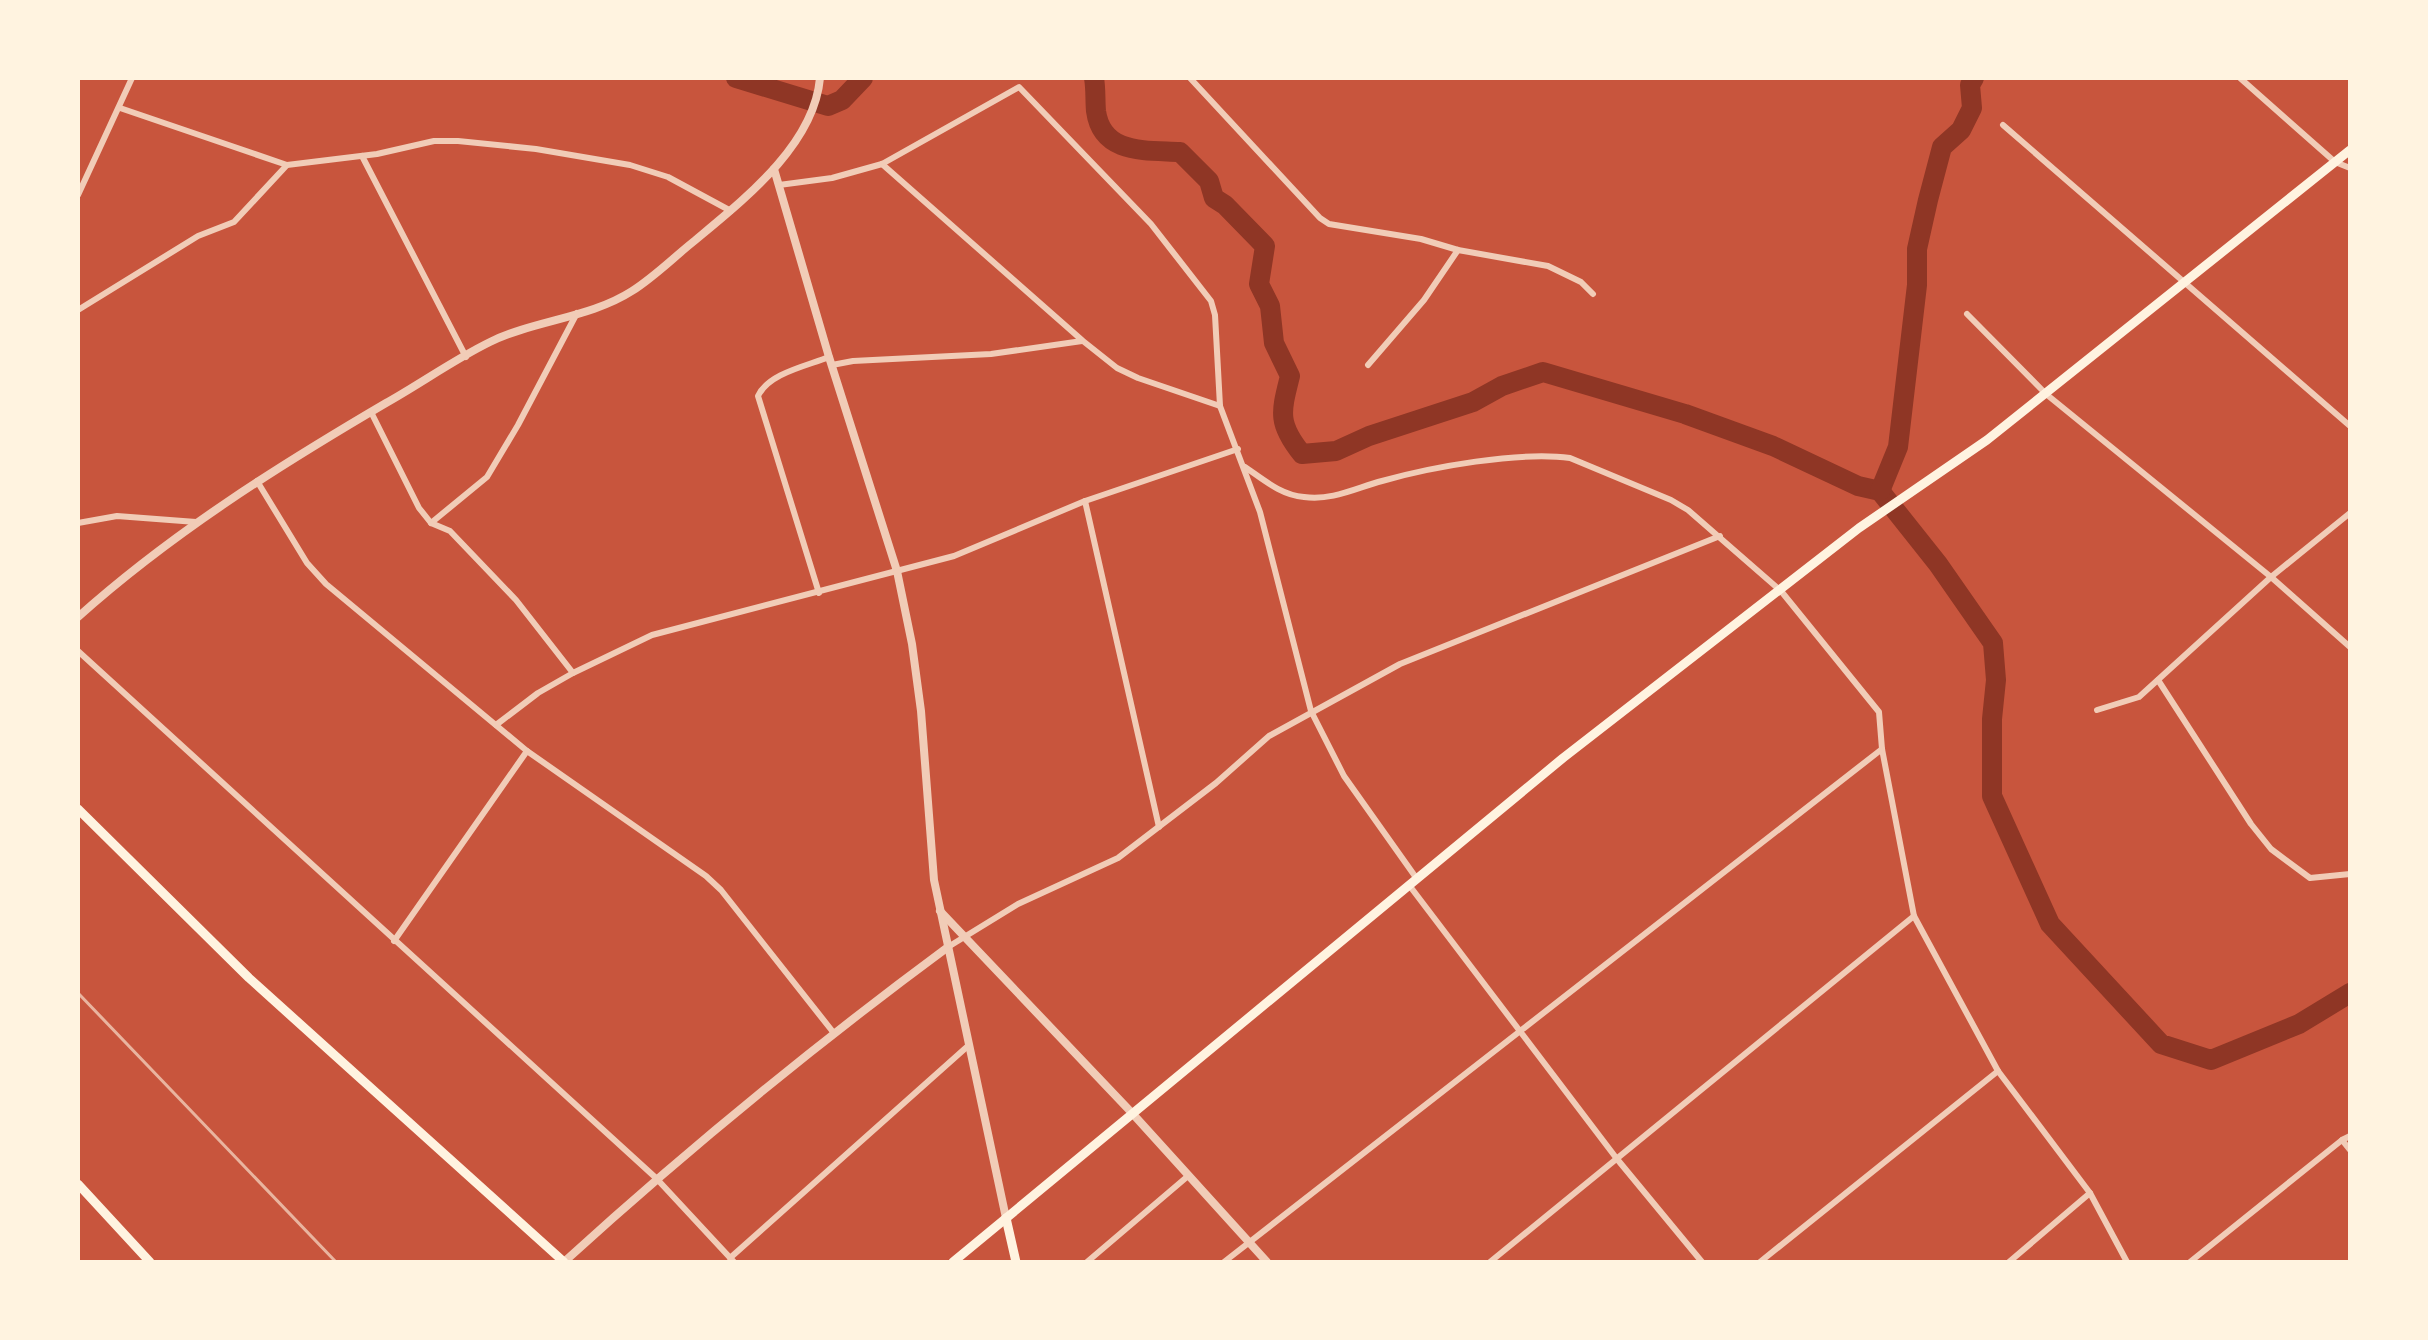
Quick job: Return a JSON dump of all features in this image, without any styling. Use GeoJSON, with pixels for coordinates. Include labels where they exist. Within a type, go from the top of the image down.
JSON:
{"type":"FeatureCollection","features":[{"type":"Feature","properties":{"kind":"main road"},"geometry":{"type":"LineString","coordinates":[[953,1262],[1563,758],[1859,528],[1987,440],[2350,150]]}},
{"type":"Feature","properties":{"kind":"main road"},"geometry":{"type":"LineString","coordinates":[[78,809],[249,978],[564,1262]]}},
{"type":"Feature","properties":{"kind":"main road"},"geometry":{"type":"LineString","coordinates":[[78,1184],[150,1262]]}},
{"type":"Feature","properties":{"kind":"main road"},"geometry":{"type":"LineString","coordinates":[[1006,1218],[1016,1262]]}},
{"type":"Feature","properties":{"kind":"street"},"geometry":{"type":"LineString","coordinates":[[78,195],[132,78]]}},
{"type":"Feature","properties":{"kind":"street"},"geometry":{"type":"LineString","coordinates":[[1190,78],[1329,224],[1421,239],[1458,250],[1548,266],[1581,282],[1593,294]]}},
{"type":"Feature","properties":{"kind":"street"},"geometry":{"type":"LineString","coordinates":[[2240,78],[2335,162],[2350,168]]}},
{"type":"Feature","properties":{"kind":"street"},"geometry":{"type":"LineString","coordinates":[[78,617],[120,579],[257,481],[489,342],[629,293],[731,211],[774,169],[807,121],[819,81]]}},
{"type":"Feature","properties":{"kind":"street"},"geometry":{"type":"LineString","coordinates":[[779,185],[832,178],[882,164],[1019,87],[1151,224],[1205,290],[1215,315],[1220,406],[1260,512],[1311,711],[1344,776],[1413,882],[1520,1031],[1617,1159],[1702,1262]]}},
{"type":"Feature","properties":{"kind":"street"},"geometry":{"type":"LineString","coordinates":[[120,108],[287,165],[362,156],[434,141],[536,149],[630,165],[668,177],[731,211]]}},
{"type":"Feature","properties":{"kind":"street"},"geometry":{"type":"LineString","coordinates":[[2003,125],[2350,426]]}},
{"type":"Feature","properties":{"kind":"street"},"geometry":{"type":"LineString","coordinates":[[362,156],[466,357]]}},
{"type":"Feature","properties":{"kind":"street"},"geometry":{"type":"LineString","coordinates":[[882,164],[1083,341],[1127,373],[1220,406]]}},
{"type":"Feature","properties":{"kind":"street"},"geometry":{"type":"LineString","coordinates":[[78,310],[198,236],[234,222],[287,165]]}},
{"type":"Feature","properties":{"kind":"street"},"geometry":{"type":"LineString","coordinates":[[774,169],[830,361],[897,571],[912,644],[921,711],[934,880],[1006,1218]]}},
{"type":"Feature","properties":{"kind":"street"},"geometry":{"type":"LineString","coordinates":[[1368,365],[1424,300],[1458,250]]}},
{"type":"Feature","properties":{"kind":"street"},"geometry":{"type":"LineString","coordinates":[[431,523],[487,477],[577,313]]}},
{"type":"Feature","properties":{"kind":"street"},"geometry":{"type":"LineString","coordinates":[[1967,314],[2046,394],[2271,577],[2350,647]]}},
{"type":"Feature","properties":{"kind":"street"},"geometry":{"type":"LineString","coordinates":[[819,593],[758,396],[761,390],[781,376],[830,361],[1030,351],[1083,341]]}},
{"type":"Feature","properties":{"kind":"street"},"geometry":{"type":"LineString","coordinates":[[371,412],[419,508],[431,523],[450,531],[516,600],[573,673]]}},
{"type":"Feature","properties":{"kind":"street"},"geometry":{"type":"LineString","coordinates":[[496,725],[538,693],[652,635],[954,556],[1085,501],[1238,449]]}},
{"type":"Feature","properties":{"kind":"street"},"geometry":{"type":"LineString","coordinates":[[1245,467],[1286,493],[1321,498],[1384,480],[1485,460],[1557,456],[1570,458],[1671,500],[1720,536],[1781,591],[1879,712],[1882,749],[1914,916],[1998,1071],[2090,1193],[2127,1262]]}},
{"type":"Feature","properties":{"kind":"street"},"geometry":{"type":"LineString","coordinates":[[257,481],[307,563],[326,584],[527,751],[714,883],[833,1032]]}},
{"type":"Feature","properties":{"kind":"street"},"geometry":{"type":"LineString","coordinates":[[1085,501],[1159,827]]}},
{"type":"Feature","properties":{"kind":"street"},"geometry":{"type":"LineString","coordinates":[[2097,710],[2139,697],[2271,577],[2350,513]]}},
{"type":"Feature","properties":{"kind":"street"},"geometry":{"type":"LineString","coordinates":[[78,523],[117,516],[196,522]]}},
{"type":"Feature","properties":{"kind":"street"},"geometry":{"type":"LineString","coordinates":[[564,1262],[656,1178],[833,1032],[963,935],[1018,904],[1118,858],[1216,783],[1269,736],[1400,664],[1720,536]]}},
{"type":"Feature","properties":{"kind":"street"},"geometry":{"type":"LineString","coordinates":[[78,651],[656,1178],[732,1260],[969,1045]]}},
{"type":"Feature","properties":{"kind":"street"},"geometry":{"type":"LineString","coordinates":[[2158,680],[2251,824],[2271,849],[2310,878],[2350,874]]}},
{"type":"Feature","properties":{"kind":"street"},"geometry":{"type":"LineString","coordinates":[[1224,1262],[1882,749]]}},
{"type":"Feature","properties":{"kind":"street"},"geometry":{"type":"LineString","coordinates":[[394,941],[527,751]]}},
{"type":"Feature","properties":{"kind":"street"},"geometry":{"type":"LineString","coordinates":[[940,911],[1132,1113],[1267,1262]]}},
{"type":"Feature","properties":{"kind":"street"},"geometry":{"type":"LineString","coordinates":[[1490,1262],[1914,916]]}},
{"type":"Feature","properties":{"kind":"street"},"geometry":{"type":"LineString","coordinates":[[1760,1262],[1998,1071]]}},
{"type":"Feature","properties":{"kind":"street"},"geometry":{"type":"LineString","coordinates":[[2190,1262],[2350,1136]]}},
{"type":"Feature","properties":{"kind":"street"},"geometry":{"type":"LineString","coordinates":[[2342,1140],[2350,1150]]}},
{"type":"Feature","properties":{"kind":"street"},"geometry":{"type":"LineString","coordinates":[[1087,1262],[1188,1176]]}},
{"type":"Feature","properties":{"kind":"street"},"geometry":{"type":"LineString","coordinates":[[2009,1262],[2090,1193]]}},
{"type":"Feature","properties":{"kind":"waterway"},"geometry":{"type":"LineString","coordinates":[[736,78],[828,106],[842,100],[863,78]]}},
{"type":"Feature","properties":{"kind":"waterway"},"geometry":{"type":"LineString","coordinates":[[1094,78],[1096,111],[1107,136],[1116,143],[1140,150],[1180,152],[1209,181],[1214,198],[1225,205],[1265,246],[1259,284],[1270,306],[1274,343],[1290,376],[1283,408],[1285,425],[1302,454],[1336,451],[1369,436],[1473,402],[1502,386],[1543,372],[1685,414],[1773,446],[1858,486],[1880,491],[1938,564],[1993,643],[1996,680],[1992,719],[1992,796],[2050,924],[2161,1044],[2211,1060],[2299,1024],[2350,993]]}},
{"type":"Feature","properties":{"kind":"waterway"},"geometry":{"type":"LineString","coordinates":[[1880,491],[1898,447],[1917,285],[1917,249],[1928,200],[1942,147],[1961,130],[1972,108],[1970,85],[1974,78]]}},
{"type":"Feature","properties":{"kind":"railway"},"geometry":{"type":"LineString","coordinates":[[78,993],[336,1262]]}}]}
